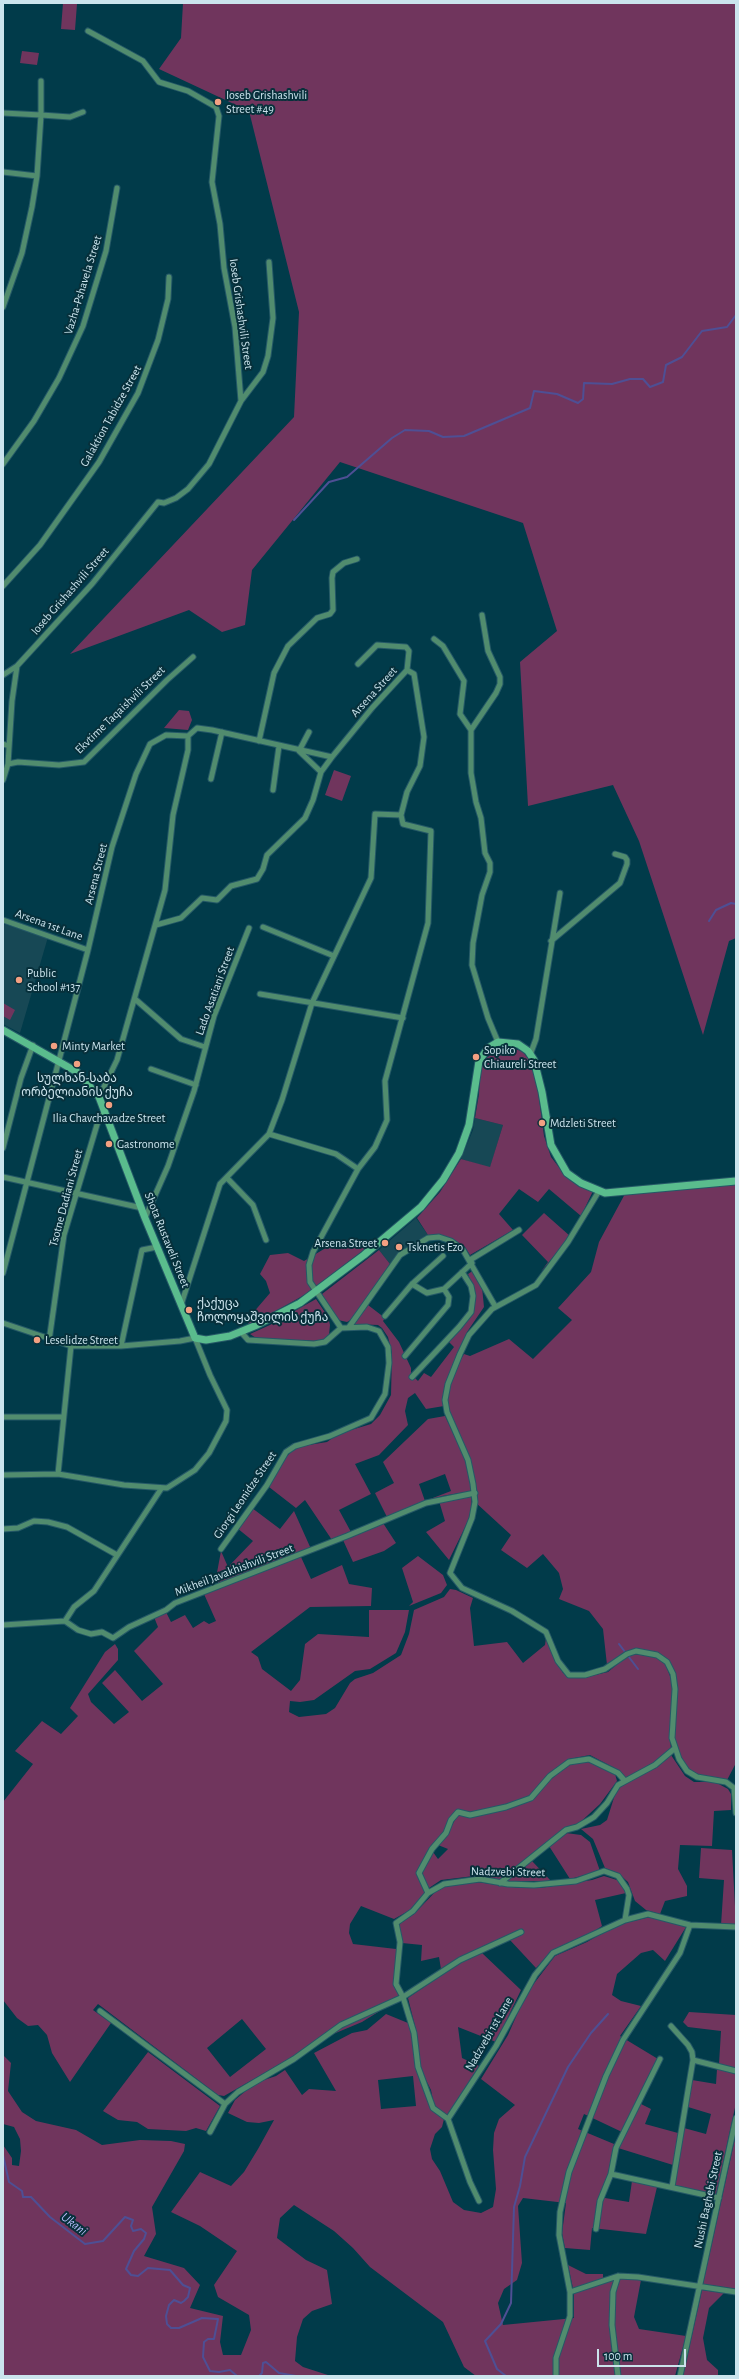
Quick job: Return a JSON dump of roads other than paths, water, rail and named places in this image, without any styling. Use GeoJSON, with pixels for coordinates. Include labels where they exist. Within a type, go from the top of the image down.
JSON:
{"type":"FeatureCollection","features":[{"type":"Feature","properties":{"kind":"main road","name":"Shota Rustaveli Street"},"geometry":{"type":"LineString","coordinates":[[3,1030],[60,1061],[86,1080],[99,1097],[145,1218],[195,1338]]}},
{"type":"Feature","properties":{"kind":"main road"},"geometry":{"type":"LineString","coordinates":[[195,1338],[214,1339],[241,1332],[278,1315],[315,1292],[421,1207],[443,1180],[459,1153],[469,1125],[478,1061],[488,1048],[498,1042],[518,1044],[530,1055],[538,1072],[551,1145],[568,1173],[598,1191],[626,1192],[736,1181]]}},
{"type":"Feature","properties":{"kind":"street","name":"Ioseb Grishashvili Street"},"geometry":{"type":"LineString","coordinates":[[3,675],[17,666],[92,584],[158,502],[164,503],[176,498],[188,489],[209,464],[241,401],[235,327],[224,268],[220,224],[212,182],[219,116],[216,107],[188,90],[159,82],[143,61],[88,31]]}},
{"type":"Feature","properties":{"kind":"street"},"geometry":{"type":"LineString","coordinates":[[3,307],[22,253],[37,176],[41,115],[41,81]]}},
{"type":"Feature","properties":{"kind":"street"},"geometry":{"type":"LineString","coordinates":[[3,113],[70,117],[84,112]]}},
{"type":"Feature","properties":{"kind":"street"},"geometry":{"type":"LineString","coordinates":[[3,172],[37,176]]}},
{"type":"Feature","properties":{"kind":"street","name":"Vazha-Pshavela Street"},"geometry":{"type":"LineString","coordinates":[[3,464],[34,421],[59,378],[83,326],[106,251],[117,188]]}},
{"type":"Feature","properties":{"kind":"street"},"geometry":{"type":"LineString","coordinates":[[241,401],[264,372],[268,356],[273,318],[268,262]]}},
{"type":"Feature","properties":{"kind":"street","name":"Galaktion Tabidze Street"},"geometry":{"type":"LineString","coordinates":[[3,586],[40,545],[99,462],[138,393],[158,340],[168,299],[169,276]]}},
{"type":"Feature","properties":{"kind":"street"},"geometry":{"type":"LineString","coordinates":[[259,741],[274,673],[288,646],[318,618],[330,614],[333,610],[333,572],[344,563],[357,559]]}},
{"type":"Feature","properties":{"kind":"street"},"geometry":{"type":"LineString","coordinates":[[482,615],[488,651],[500,677],[500,684],[496,693],[471,730],[471,773],[476,802],[481,818],[486,853],[490,863],[490,872],[482,894],[473,943],[472,964],[488,1018],[498,1042]]}},
{"type":"Feature","properties":{"kind":"street"},"geometry":{"type":"LineString","coordinates":[[434,639],[443,646],[464,681],[460,714],[471,730]]}},
{"type":"Feature","properties":{"kind":"street"},"geometry":{"type":"LineString","coordinates":[[358,664],[377,645],[406,647],[409,651],[407,670]]}},
{"type":"Feature","properties":{"kind":"street","name":"Ekvtime Taqaishvili Street"},"geometry":{"type":"LineString","coordinates":[[8,764],[18,762],[59,765],[84,762],[166,680],[193,657]]}},
{"type":"Feature","properties":{"kind":"street"},"geometry":{"type":"LineString","coordinates":[[3,780],[8,764],[12,701],[17,666]]}},
{"type":"Feature","properties":{"kind":"street","name":"Arsena Street"},"geometry":{"type":"LineString","coordinates":[[3,1273],[60,1061],[112,847],[142,757],[150,744],[166,735],[188,736],[196,728],[222,732],[299,751],[332,757],[372,708],[407,670],[414,674],[424,737],[420,766],[407,792],[401,815]]}},
{"type":"Feature","properties":{"kind":"street"},"geometry":{"type":"LineString","coordinates":[[211,779],[222,732]]}},
{"type":"Feature","properties":{"kind":"street"},"geometry":{"type":"LineString","coordinates":[[308,732],[299,751],[321,772]]}},
{"type":"Feature","properties":{"kind":"street"},"geometry":{"type":"LineString","coordinates":[[99,1097],[116,1060],[165,890],[173,815],[188,750],[188,736]]}},
{"type":"Feature","properties":{"kind":"street"},"geometry":{"type":"LineString","coordinates":[[3,744],[9,746]]}},
{"type":"Feature","properties":{"kind":"street"},"geometry":{"type":"LineString","coordinates":[[273,790],[278,746]]}},
{"type":"Feature","properties":{"kind":"street"},"geometry":{"type":"LineString","coordinates":[[156,925],[181,918],[202,898],[217,900],[230,886],[257,879],[263,869],[266,855],[305,818],[313,800],[321,772],[332,757]]}},
{"type":"Feature","properties":{"kind":"street"},"geometry":{"type":"LineString","coordinates":[[181,1305],[220,1184],[269,1134],[282,1100],[312,1003],[370,878],[375,814],[401,815],[403,824],[431,831],[428,922],[385,1081],[387,1120],[375,1147],[358,1169],[311,1258],[310,1282],[315,1292],[341,1328],[325,1342],[314,1344],[248,1340],[241,1332]]}},
{"type":"Feature","properties":{"kind":"street"},"geometry":{"type":"LineString","coordinates":[[551,941],[620,882],[627,864],[627,860],[625,857],[615,854]]}},
{"type":"Feature","properties":{"kind":"street"},"geometry":{"type":"LineString","coordinates":[[530,1055],[536,1039],[560,893]]}},
{"type":"Feature","properties":{"kind":"street","name":"Arsena 1st Lane"},"geometry":{"type":"LineString","coordinates":[[3,920],[88,950]]}},
{"type":"Feature","properties":{"kind":"street"},"geometry":{"type":"LineString","coordinates":[[263,927],[334,956]]}},
{"type":"Feature","properties":{"kind":"street","name":"Lado Asatiani Street"},"geometry":{"type":"LineString","coordinates":[[134,999],[181,1039],[205,1047],[214,1016],[248,928]]}},
{"type":"Feature","properties":{"kind":"street"},"geometry":{"type":"LineString","coordinates":[[260,994],[403,1018]]}},
{"type":"Feature","properties":{"kind":"street"},"geometry":{"type":"LineString","coordinates":[[3,1148],[21,1078],[33,1045]]}},
{"type":"Feature","properties":{"kind":"street"},"geometry":{"type":"LineString","coordinates":[[145,1218],[168,1166],[196,1085],[205,1047]]}},
{"type":"Feature","properties":{"kind":"street"},"geometry":{"type":"LineString","coordinates":[[151,1069],[196,1085]]}},
{"type":"Feature","properties":{"kind":"street","name":"Tsotne Dadiani Street"},"geometry":{"type":"LineString","coordinates":[[50,1341],[64,1235],[99,1118],[105,1112]]}},
{"type":"Feature","properties":{"kind":"street"},"geometry":{"type":"LineString","coordinates":[[269,1134],[336,1154],[358,1169]]}},
{"type":"Feature","properties":{"kind":"street"},"geometry":{"type":"LineString","coordinates":[[3,1177],[28,1184],[142,1208]]}},
{"type":"Feature","properties":{"kind":"street"},"geometry":{"type":"LineString","coordinates":[[227,1178],[253,1205],[266,1240]]}},
{"type":"Feature","properties":{"kind":"street"},"geometry":{"type":"LineString","coordinates":[[598,1191],[568,1242],[536,1285],[521,1295],[495,1306],[479,1320],[469,1335],[448,1384],[445,1400],[447,1412],[468,1460],[475,1493],[472,1518],[451,1566],[450,1573],[454,1580],[462,1588],[512,1611],[546,1632],[558,1661],[569,1675],[585,1675],[605,1669],[627,1654],[636,1651],[657,1655],[667,1662],[673,1674],[676,1689],[672,1724],[674,1749],[686,1771],[697,1777],[726,1782],[734,1788],[736,1813]]}},
{"type":"Feature","properties":{"kind":"street"},"geometry":{"type":"LineString","coordinates":[[412,1284],[427,1293],[444,1289],[471,1261],[519,1230]]}},
{"type":"Feature","properties":{"kind":"street"},"geometry":{"type":"LineString","coordinates":[[349,1327],[400,1255],[428,1238],[439,1237],[452,1241],[463,1250],[471,1261],[495,1306]]}},
{"type":"Feature","properties":{"kind":"street"},"geometry":{"type":"LineString","coordinates":[[121,1346],[142,1250],[157,1247]]}},
{"type":"Feature","properties":{"kind":"street"},"geometry":{"type":"LineString","coordinates":[[385,1316],[412,1284],[443,1256]]}},
{"type":"Feature","properties":{"kind":"street"},"geometry":{"type":"LineString","coordinates":[[412,1378],[459,1328],[471,1312],[473,1296],[471,1286],[462,1272]]}},
{"type":"Feature","properties":{"kind":"street"},"geometry":{"type":"LineString","coordinates":[[405,1356],[448,1305],[450,1297],[444,1289]]}},
{"type":"Feature","properties":{"kind":"street"},"geometry":{"type":"LineString","coordinates":[[3,1323],[50,1341],[71,1346],[121,1346],[180,1341],[195,1338],[210,1376],[227,1410],[226,1421],[209,1453],[195,1470],[179,1481],[161,1489],[124,1485],[58,1474],[3,1475]]}},
{"type":"Feature","properties":{"kind":"street","name":"Giorgi Leonidze Street"},"geometry":{"type":"LineString","coordinates":[[221,1549],[267,1485],[286,1452],[295,1446],[363,1423],[371,1418],[379,1407],[385,1394],[389,1363],[388,1347],[379,1331],[375,1328],[341,1328]]}},
{"type":"Feature","properties":{"kind":"street"},"geometry":{"type":"LineString","coordinates":[[58,1474],[71,1346]]}},
{"type":"Feature","properties":{"kind":"street"},"geometry":{"type":"LineString","coordinates":[[3,1417],[63,1417]]}},
{"type":"Feature","properties":{"kind":"street"},"geometry":{"type":"LineString","coordinates":[[3,1625],[65,1621],[74,1607],[94,1591],[161,1489]]}},
{"type":"Feature","properties":{"kind":"street","name":"Mikheil Javakhishvili Street"},"geometry":{"type":"LineString","coordinates":[[65,1621],[78,1630],[91,1634],[102,1632],[114,1638],[129,1627],[166,1610],[175,1603],[347,1536],[426,1503],[475,1493]]}},
{"type":"Feature","properties":{"kind":"street"},"geometry":{"type":"LineString","coordinates":[[3,1529],[18,1528],[34,1521],[48,1522],[67,1527],[117,1555]]}},
{"type":"Feature","properties":{"kind":"street"},"geometry":{"type":"LineString","coordinates":[[500,1882],[566,1830],[578,1827],[594,1817],[609,1799],[613,1789],[655,1765],[674,1749]]}},
{"type":"Feature","properties":{"kind":"street"},"geometry":{"type":"LineString","coordinates":[[428,1893],[419,1873],[432,1849],[446,1834],[451,1820],[458,1812],[470,1815],[506,1807],[531,1798],[550,1776],[569,1762],[589,1759],[618,1772],[625,1781]]}},
{"type":"Feature","properties":{"kind":"street","name":"Nadzvebi Street"},"geometry":{"type":"LineString","coordinates":[[448,2119],[434,2108],[429,2090],[419,2072],[414,2033],[404,1997],[396,1984],[400,1942],[396,1923],[413,1911],[428,1893],[444,1884],[480,1880],[534,1884],[576,1881],[604,1872],[618,1876],[628,1888],[629,1895],[625,1920]]}},
{"type":"Feature","properties":{"kind":"street"},"geometry":{"type":"LineString","coordinates":[[625,1920],[648,1914],[690,1925],[736,1927]]}},
{"type":"Feature","properties":{"kind":"street","name":"Nadzvebi 1st Lane"},"geometry":{"type":"LineString","coordinates":[[448,2119],[496,2046],[535,1975],[553,1954],[625,1920]]}},
{"type":"Feature","properties":{"kind":"street"},"geometry":{"type":"LineString","coordinates":[[556,2376],[556,2358],[570,2316],[570,2292],[559,2235],[560,2212],[573,2157],[623,2040],[680,1953],[690,1925]]}},
{"type":"Feature","properties":{"kind":"street"},"geometry":{"type":"LineString","coordinates":[[210,2132],[225,2104],[238,2092],[294,2059],[342,2025],[404,1997],[460,1960],[521,1932]]}},
{"type":"Feature","properties":{"kind":"street"},"geometry":{"type":"LineString","coordinates":[[100,2010],[225,2104]]}},
{"type":"Feature","properties":{"kind":"street"},"geometry":{"type":"LineString","coordinates":[[671,2026],[688,2045],[692,2052],[693,2060],[672,2187]]}},
{"type":"Feature","properties":{"kind":"street"},"geometry":{"type":"LineString","coordinates":[[596,2229],[600,2201],[611,2174],[616,2148],[660,2058]]}},
{"type":"Feature","properties":{"kind":"street"},"geometry":{"type":"LineString","coordinates":[[693,2060],[736,2071]]}},
{"type":"Feature","properties":{"kind":"street","name":"Nushi Baghebi Street"},"geometry":{"type":"LineString","coordinates":[[680,2376],[701,2286],[736,2118]]}},
{"type":"Feature","properties":{"kind":"street"},"geometry":{"type":"LineString","coordinates":[[448,2119],[470,2182],[479,2201]]}},
{"type":"Feature","properties":{"kind":"street"},"geometry":{"type":"LineString","coordinates":[[611,2174],[719,2198]]}},
{"type":"Feature","properties":{"kind":"street"},"geometry":{"type":"LineString","coordinates":[[570,2292],[618,2276],[701,2286],[736,2292]]}},
{"type":"Feature","properties":{"kind":"street"},"geometry":{"type":"LineString","coordinates":[[618,2276],[613,2292],[612,2324],[618,2376]]}},
{"type":"Feature","properties":{"kind":"waterway"},"geometry":{"type":"LineString","coordinates":[[294,520],[329,482],[347,477],[392,438],[405,430],[429,431],[443,437],[464,436],[530,408],[534,391],[557,394],[578,403],[583,399],[584,383],[612,384],[630,379],[643,379],[650,387],[663,382],[666,365],[682,357],[702,331],[727,327],[736,315]]}},
{"type":"Feature","properties":{"kind":"waterway"},"geometry":{"type":"LineString","coordinates":[[709,921],[716,910],[731,903],[736,904]]}},
{"type":"Feature","properties":{"kind":"waterway"},"geometry":{"type":"LineString","coordinates":[[619,1644],[638,1669]]}},
{"type":"Feature","properties":{"kind":"waterway"},"geometry":{"type":"LineString","coordinates":[[506,2376],[497,2369],[485,2341],[501,2324],[511,2303],[514,2207],[520,2186],[525,2157],[568,2067],[591,2033],[608,2014]]}},
{"type":"Feature","properties":{"kind":"waterway","name":"Ukani"},"geometry":{"type":"LineString","coordinates":[[3,2155],[9,2182],[22,2191],[23,2197],[31,2197],[50,2217],[85,2244],[103,2241],[125,2217],[133,2220],[131,2226],[133,2231],[141,2229],[146,2233],[144,2239],[134,2251],[126,2269],[131,2275],[138,2276],[148,2268],[170,2270],[183,2285],[190,2288],[188,2297],[184,2301],[181,2303],[174,2300],[169,2305],[166,2316],[167,2324],[171,2328],[179,2328],[202,2318],[218,2319],[214,2339],[208,2339],[204,2342],[203,2357],[210,2371],[219,2372],[230,2370],[237,2376]]}},
{"type":"Feature","properties":{"kind":"waterway","name":"Ukani"},"geometry":{"type":"LineString","coordinates":[[259,2376],[262,2373],[263,2363],[266,2362],[279,2373],[296,2376]]}},
{"type":"Feature","properties":{"kind":"place","name":"Ioseb Grishashvili Street #49"},"geometry":{"type":"Point","coordinates":[218,102]}},
{"type":"Feature","properties":{"kind":"place","name":"Public School #137"},"geometry":{"type":"Point","coordinates":[19,980]}},
{"type":"Feature","properties":{"kind":"place","name":"Minty Market"},"geometry":{"type":"Point","coordinates":[54,1046]}},
{"type":"Feature","properties":{"kind":"place","name":"Sopiko Chiaureli Street"},"geometry":{"type":"Point","coordinates":[476,1057]}},
{"type":"Feature","properties":{"kind":"place","name":"სულხან-საბა ორბელიანის ქუჩა"},"geometry":{"type":"Point","coordinates":[77,1064]}},
{"type":"Feature","properties":{"kind":"place","name":"Ilia Chavchavadze Street"},"geometry":{"type":"Point","coordinates":[109,1105]}},
{"type":"Feature","properties":{"kind":"place","name":"Mdzleti Street"},"geometry":{"type":"Point","coordinates":[542,1123]}},
{"type":"Feature","properties":{"kind":"place","name":"Gastronome"},"geometry":{"type":"Point","coordinates":[109,1144]}},
{"type":"Feature","properties":{"kind":"place","name":"Arsena Street"},"geometry":{"type":"Point","coordinates":[385,1243]}},
{"type":"Feature","properties":{"kind":"place","name":"Tsknetis Ezo"},"geometry":{"type":"Point","coordinates":[399,1247]}},
{"type":"Feature","properties":{"kind":"place","name":"ქაქუცა ჩოლოყაშვილის ქუჩა"},"geometry":{"type":"Point","coordinates":[189,1310]}},
{"type":"Feature","properties":{"kind":"place","name":"Leselidze Street"},"geometry":{"type":"Point","coordinates":[37,1340]}}]}
